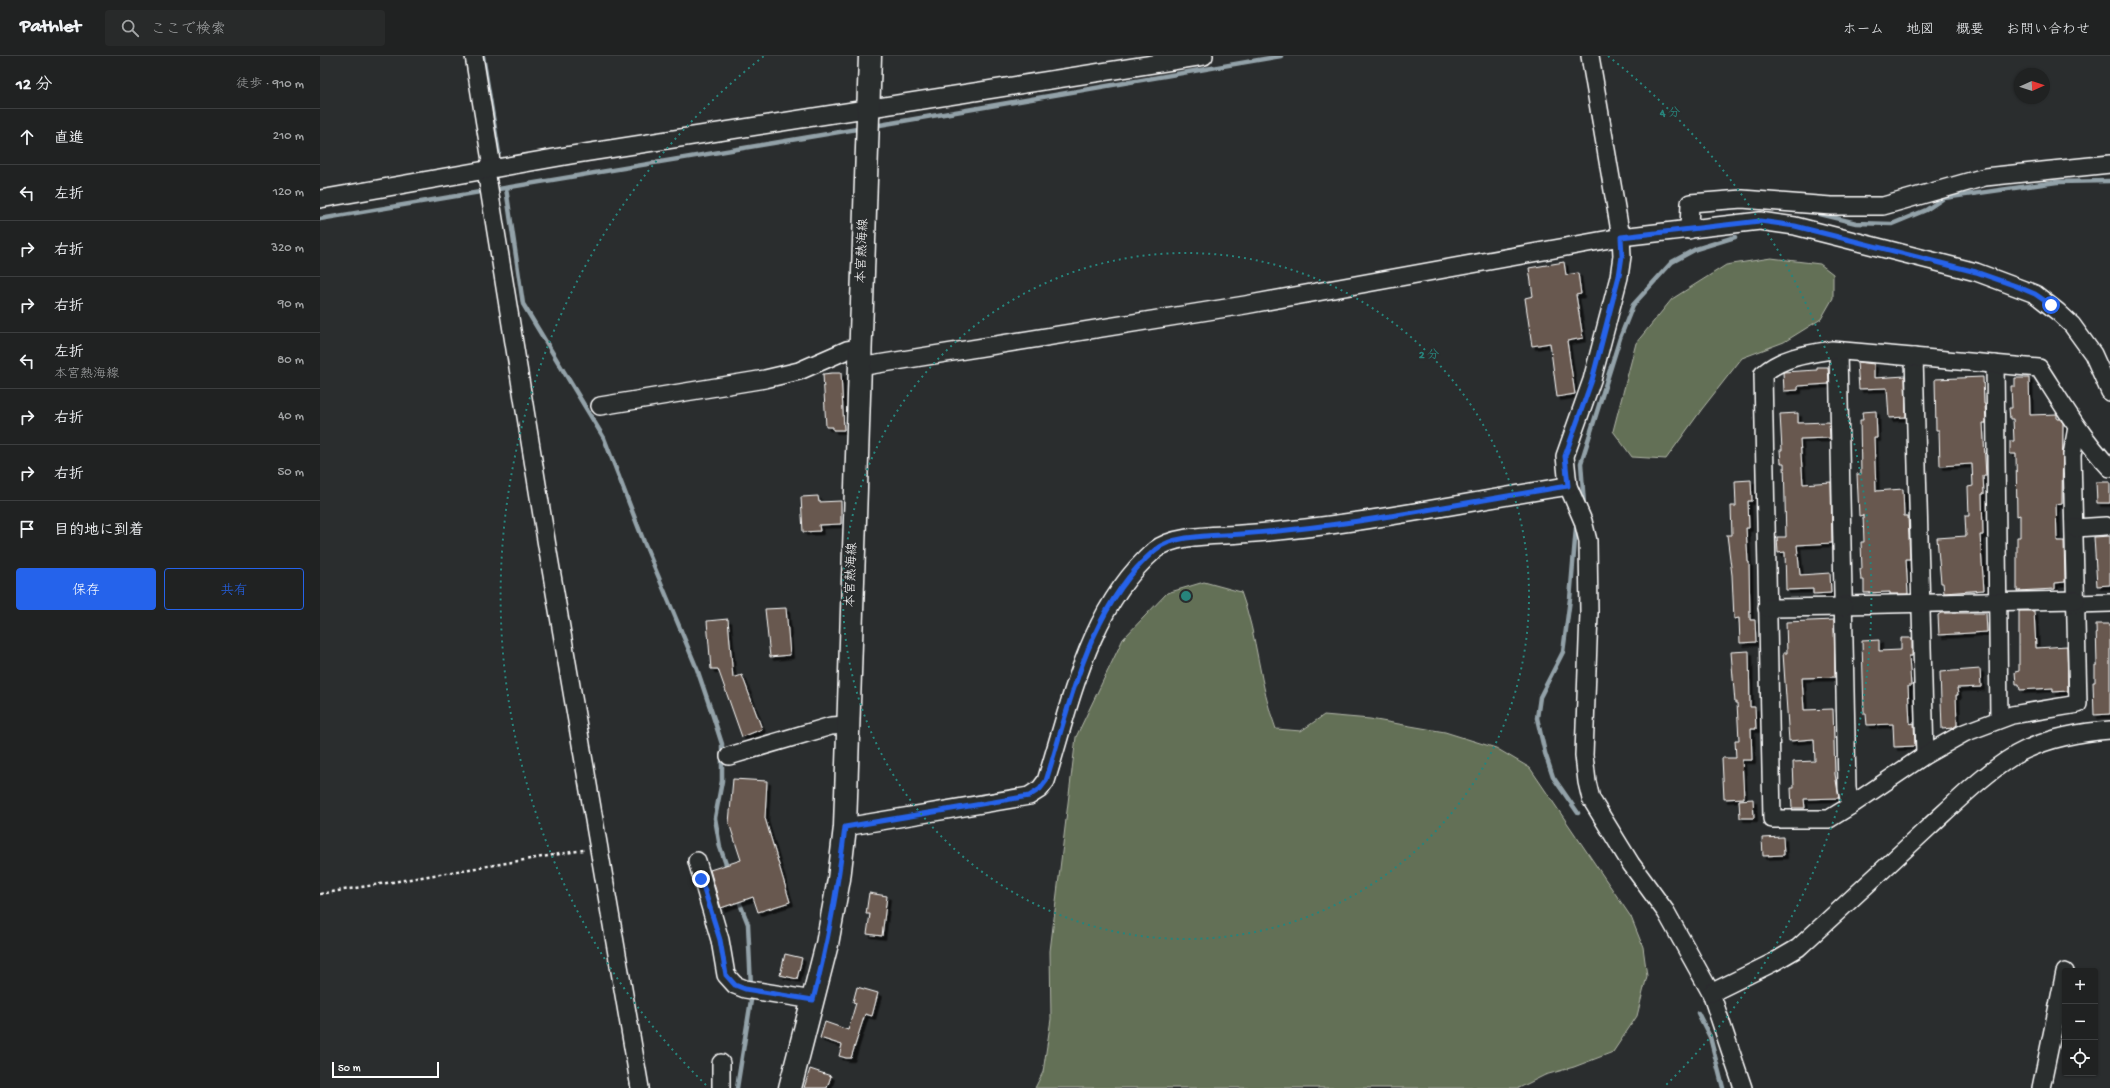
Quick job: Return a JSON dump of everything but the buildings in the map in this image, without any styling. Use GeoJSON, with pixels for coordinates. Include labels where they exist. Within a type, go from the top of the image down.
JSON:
{"type":"FeatureCollection","features":[{"type":"Feature","properties":{"kind":"main road","name":"本宮熱海線"},"geometry":{"type":"LineString","coordinates":[[790,1088],[827,944],[837,894],[845,827],[847,725],[870,56]]}},
{"type":"Feature","properties":{"kind":"street"},"geometry":{"type":"LineString","coordinates":[[474,56],[491,161],[486,170],[545,538],[640,1088]]}},
{"type":"Feature","properties":{"kind":"street"},"geometry":{"type":"LineString","coordinates":[[320,200],[571,155],[1204,56]]}},
{"type":"Feature","properties":{"kind":"street"},"geometry":{"type":"LineString","coordinates":[[1590,56],[1621,237],[1622,256],[1617,284],[1592,380],[1565,456],[1568,486],[1583,521],[1588,541],[1589,613],[1584,756],[1587,782],[1591,799],[1631,864],[1666,912],[1711,993],[1743,1088]]}},
{"type":"Feature","properties":{"kind":"street"},"geometry":{"type":"LineString","coordinates":[[1689,230],[1690,203],[1742,199],[1831,206],[1882,206],[1985,177],[2110,164]]}},
{"type":"Feature","properties":{"kind":"street"},"geometry":{"type":"LineString","coordinates":[[600,406],[765,379],[799,371],[848,350],[860,357],[1244,305],[1621,237],[1760,221],[1795,226],[1976,272],[2035,294],[2066,318],[2093,354],[2110,392]]}},
{"type":"Feature","properties":{"kind":"street"},"geometry":{"type":"LineString","coordinates":[[1838,351],[1847,788],[1850,806]]}},
{"type":"Feature","properties":{"kind":"street"},"geometry":{"type":"LineString","coordinates":[[2077,427],[2072,455],[2075,528],[2078,704],[2049,707],[1999,719],[1964,733],[1925,755],[1829,819],[1772,819],[1763,374],[1774,364],[1800,355],[1838,351],[2039,368],[2077,427],[2110,468]]}},
{"type":"Feature","properties":{"kind":"street"},"geometry":{"type":"LineString","coordinates":[[1914,357],[1925,755]]}},
{"type":"Feature","properties":{"kind":"street"},"geometry":{"type":"LineString","coordinates":[[1995,364],[1999,719]]}},
{"type":"Feature","properties":{"kind":"street"},"geometry":{"type":"LineString","coordinates":[[845,827],[1029,796],[1040,789],[1046,781],[1082,668],[1101,620],[1131,572],[1156,548],[1170,542],[1192,538],[1288,531],[1568,486]]}},
{"type":"Feature","properties":{"kind":"street"},"geometry":{"type":"LineString","coordinates":[[2075,528],[2106,526]]}},
{"type":"Feature","properties":{"kind":"street"},"geometry":{"type":"LineString","coordinates":[[1767,608],[1997,601],[2110,603]]}},
{"type":"Feature","properties":{"kind":"street"},"geometry":{"type":"LineString","coordinates":[[729,756],[831,726],[847,725]]}},
{"type":"Feature","properties":{"kind":"street"},"geometry":{"type":"LineString","coordinates":[[1711,993],[1774,962],[1798,948],[1964,795],[2008,760],[2024,750],[2046,742],[2087,732],[2110,730]]}},
{"type":"Feature","properties":{"kind":"street"},"geometry":{"type":"LineString","coordinates":[[697,861],[720,940],[726,975],[735,985],[752,990],[813,1000]]}},
{"type":"Feature","properties":{"kind":"street"},"geometry":{"type":"LineString","coordinates":[[2041,1088],[2062,989]]}},
{"type":"Feature","properties":{"kind":"street"},"geometry":{"type":"LineString","coordinates":[[721,1063],[721,1088]]}},
{"type":"Feature","properties":{"kind":"path"},"geometry":{"type":"LineString","coordinates":[[320,894],[598,848]]}},
{"type":"Feature","properties":{"kind":"green space"},"geometry":{"type":"Polygon","coordinates":[[[1771,258],[1820,264],[1833,274],[1833,298],[1821,319],[1784,342],[1742,358],[1702,409],[1666,459],[1632,457],[1613,431],[1636,343],[1672,299],[1726,265],[1771,258]]]}},
{"type":"Feature","properties":{"kind":"green space"},"geometry":{"type":"Polygon","coordinates":[[[1204,582],[1241,592],[1247,609],[1270,712],[1276,729],[1301,731],[1324,715],[1370,719],[1445,732],[1496,748],[1530,768],[1631,917],[1643,947],[1647,976],[1637,1016],[1613,1052],[1574,1067],[1545,1075],[1519,1088],[1035,1088],[1043,1072],[1051,1019],[1050,951],[1076,737],[1123,639],[1167,593],[1204,582]]]}},
{"type":"Feature","properties":{"kind":"waterway"},"geometry":{"type":"LineString","coordinates":[[483,56],[499,153]]}},
{"type":"Feature","properties":{"kind":"waterway"},"geometry":{"type":"LineString","coordinates":[[874,126],[1281,56]]}},
{"type":"Feature","properties":{"kind":"waterway"},"geometry":{"type":"LineString","coordinates":[[493,190],[863,128]]}},
{"type":"Feature","properties":{"kind":"waterway"},"geometry":{"type":"LineString","coordinates":[[1819,214],[1856,223],[1892,224],[1926,210],[1944,198],[2057,182],[2110,181]]}},
{"type":"Feature","properties":{"kind":"waterway"},"geometry":{"type":"LineString","coordinates":[[506,188],[523,304],[604,438],[644,542],[697,669],[713,716],[722,744],[722,781],[715,818],[720,847],[728,870]]}},
{"type":"Feature","properties":{"kind":"waterway"},"geometry":{"type":"LineString","coordinates":[[320,219],[486,191]]}},
{"type":"Feature","properties":{"kind":"waterway"},"geometry":{"type":"LineString","coordinates":[[1584,505],[1581,463],[1620,338],[1633,305],[1672,262],[1696,249],[1735,237]]}},
{"type":"Feature","properties":{"kind":"waterway"},"geometry":{"type":"LineString","coordinates":[[1576,528],[1570,599],[1563,652],[1540,697],[1537,718],[1545,753],[1553,777],[1578,813]]}},
{"type":"Feature","properties":{"kind":"waterway"},"geometry":{"type":"LineString","coordinates":[[737,896],[748,924],[751,987]]}},
{"type":"Feature","properties":{"kind":"waterway"},"geometry":{"type":"LineString","coordinates":[[737,1088],[752,994]]}},
{"type":"Feature","properties":{"kind":"waterway"},"geometry":{"type":"LineString","coordinates":[[1698,1013],[1710,1037],[1723,1088]]}},
{"type":"Feature","properties":{"kind":"route"},"geometry":{"type":"LineString","coordinates":[[701,879],[720,940],[726,975],[735,985],[745,989],[759,990],[813,1000],[827,944],[839,879],[845,827],[1029,796],[1040,789],[1046,781],[1082,668],[1101,620],[1118,590],[1131,572],[1156,548],[1170,542],[1192,538],[1288,531],[1568,486],[1565,456],[1592,380],[1619,276],[1622,256],[1621,237],[1760,221],[1795,226],[1976,272],[2035,294],[2051,305]]}}]}
